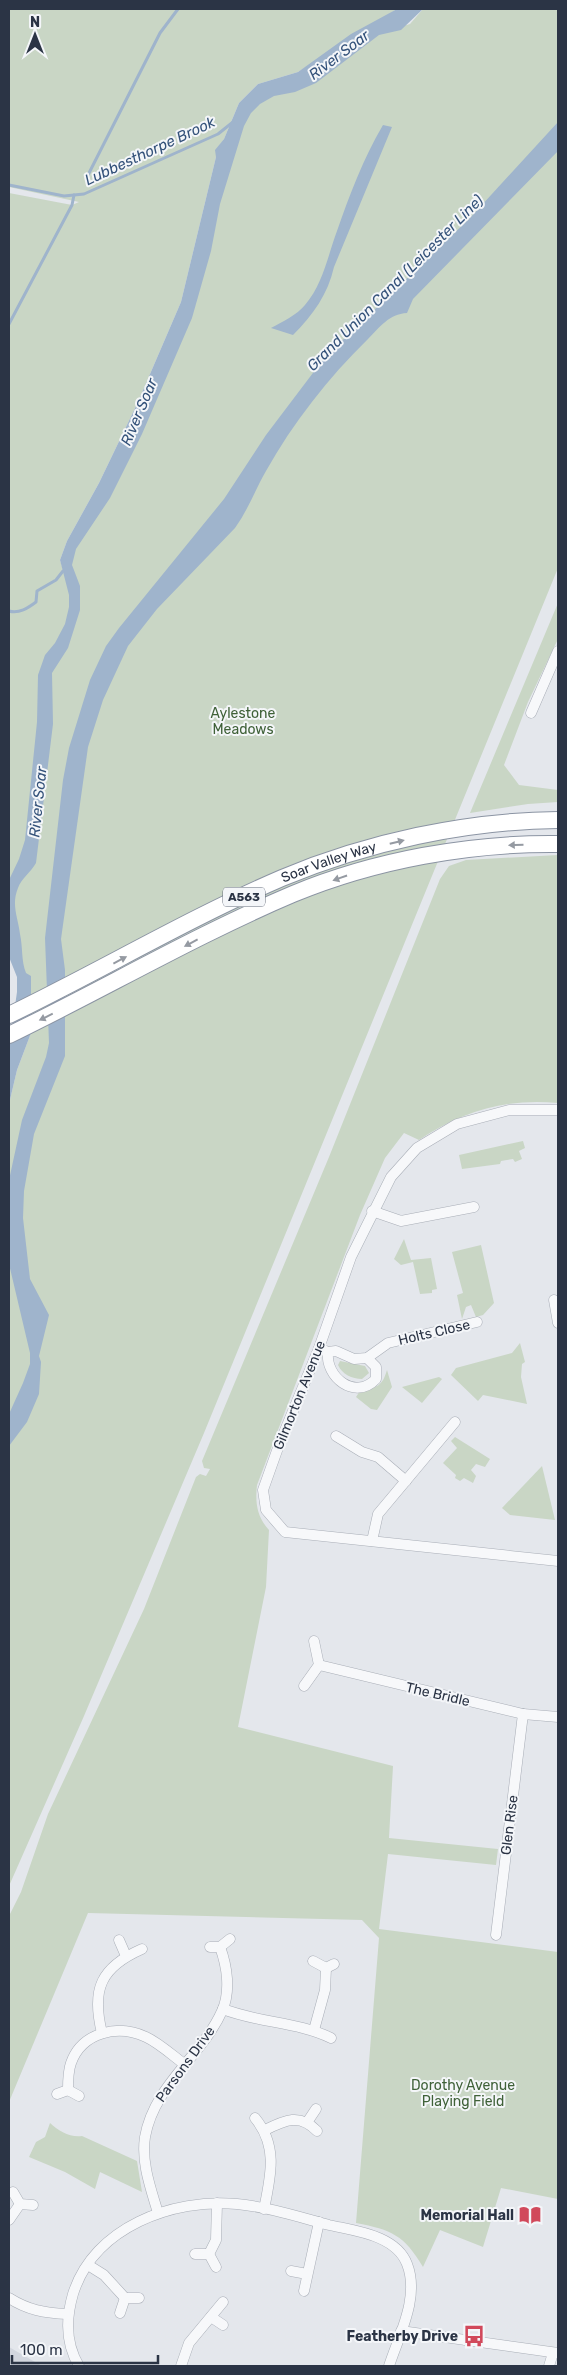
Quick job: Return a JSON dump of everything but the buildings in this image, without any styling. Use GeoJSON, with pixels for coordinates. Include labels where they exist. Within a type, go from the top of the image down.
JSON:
{"type":"FeatureCollection","features":[{"type":"Feature","properties":{"kind":"highway","name":"Soar Valley Way"},"geometry":{"type":"LineString","coordinates":[[9,1015],[282,878],[350,853],[422,836],[480,826],[558,820]]}},
{"type":"Feature","properties":{"kind":"highway","name":"Soar Valley Way"},"geometry":{"type":"LineString","coordinates":[[9,1035],[215,930],[294,894],[356,872],[421,857],[475,848],[558,844]]}},
{"type":"Feature","properties":{"kind":"street"},"geometry":{"type":"LineString","coordinates":[[531,713],[558,651]]}},
{"type":"Feature","properties":{"kind":"street","name":"Gilmorton Avenue"},"geometry":{"type":"LineString","coordinates":[[558,1110],[509,1110],[457,1124],[417,1148],[401,1164],[383,1190],[351,1257],[324,1350],[279,1445],[263,1490],[264,1506],[274,1522],[285,1532],[558,1561]]}},
{"type":"Feature","properties":{"kind":"street"},"geometry":{"type":"LineString","coordinates":[[372,1211],[401,1221],[474,1207]]}},
{"type":"Feature","properties":{"kind":"street"},"geometry":{"type":"LineString","coordinates":[[554,1300],[558,1323]]}},
{"type":"Feature","properties":{"kind":"street","name":"Holts Close"},"geometry":{"type":"LineString","coordinates":[[367,1358],[388,1343],[477,1322]]}},
{"type":"Feature","properties":{"kind":"street"},"geometry":{"type":"LineString","coordinates":[[324,1350],[336,1350],[354,1358],[367,1358],[376,1367],[376,1379],[367,1385],[352,1386],[342,1383],[331,1372],[324,1350]]}},
{"type":"Feature","properties":{"kind":"street"},"geometry":{"type":"LineString","coordinates":[[372,1541],[376,1518],[455,1422]]}},
{"type":"Feature","properties":{"kind":"street"},"geometry":{"type":"LineString","coordinates":[[336,1436],[362,1452],[378,1457],[406,1481]]}},
{"type":"Feature","properties":{"kind":"street"},"geometry":{"type":"LineString","coordinates":[[304,1686],[319,1666],[314,1641]]}},
{"type":"Feature","properties":{"kind":"street","name":"The Bridle"},"geometry":{"type":"LineString","coordinates":[[319,1666],[523,1714],[558,1717]]}},
{"type":"Feature","properties":{"kind":"street","name":"Glen Rise"},"geometry":{"type":"LineString","coordinates":[[496,1935],[523,1714]]}},
{"type":"Feature","properties":{"kind":"street","name":"Parsons Drive"},"geometry":{"type":"LineString","coordinates":[[158,2213],[148,2178],[145,2138],[155,2106],[184,2064],[211,2030],[223,2009],[227,1977],[226,1964],[215,1947],[230,1939]]}},
{"type":"Feature","properties":{"kind":"street"},"geometry":{"type":"LineString","coordinates":[[119,1940],[126,1956]]}},
{"type":"Feature","properties":{"kind":"street"},"geometry":{"type":"LineString","coordinates":[[102,2033],[97,2012],[99,1990],[110,1969],[126,1956],[142,1949]]}},
{"type":"Feature","properties":{"kind":"street"},"geometry":{"type":"LineString","coordinates":[[313,1961],[330,1966],[314,2030]]}},
{"type":"Feature","properties":{"kind":"street"},"geometry":{"type":"LineString","coordinates":[[223,2009],[264,2022],[314,2030],[331,2038]]}},
{"type":"Feature","properties":{"kind":"street"},"geometry":{"type":"LineString","coordinates":[[68,2090],[71,2063],[80,2047],[102,2033],[132,2032],[148,2037],[184,2064]]}},
{"type":"Feature","properties":{"kind":"street"},"geometry":{"type":"LineString","coordinates":[[57,2094],[68,2090],[79,2096]]}},
{"type":"Feature","properties":{"kind":"street"},"geometry":{"type":"LineString","coordinates":[[308,2121],[316,2109]]}},
{"type":"Feature","properties":{"kind":"street"},"geometry":{"type":"LineString","coordinates":[[255,2118],[265,2130],[269,2143],[272,2172],[264,2209]]}},
{"type":"Feature","properties":{"kind":"street"},"geometry":{"type":"LineString","coordinates":[[265,2130],[293,2120],[308,2121],[317,2131]]}},
{"type":"Feature","properties":{"kind":"street"},"geometry":{"type":"LineString","coordinates":[[13,2192],[20,2204]]}},
{"type":"Feature","properties":{"kind":"street"},"geometry":{"type":"LineString","coordinates":[[208,2254],[216,2240],[217,2203]]}},
{"type":"Feature","properties":{"kind":"street"},"geometry":{"type":"LineString","coordinates":[[79,2366],[74,2358],[69,2338],[67,2314],[77,2283],[88,2264],[104,2245],[126,2229],[158,2213],[217,2203],[264,2209],[319,2222],[378,2238],[401,2252],[407,2264],[411,2288],[409,2305],[389,2366]]}},
{"type":"Feature","properties":{"kind":"street"},"geometry":{"type":"LineString","coordinates":[[20,2204],[33,2205]]}},
{"type":"Feature","properties":{"kind":"street"},"geometry":{"type":"LineString","coordinates":[[9,2220],[20,2204]]}},
{"type":"Feature","properties":{"kind":"street"},"geometry":{"type":"LineString","coordinates":[[304,2290],[319,2222]]}},
{"type":"Feature","properties":{"kind":"street"},"geometry":{"type":"LineString","coordinates":[[195,2254],[208,2254]]}},
{"type":"Feature","properties":{"kind":"street"},"geometry":{"type":"LineString","coordinates":[[208,2254],[216,2266]]}},
{"type":"Feature","properties":{"kind":"street"},"geometry":{"type":"LineString","coordinates":[[88,2264],[104,2275],[125,2298],[138,2298]]}},
{"type":"Feature","properties":{"kind":"street"},"geometry":{"type":"LineString","coordinates":[[291,2271],[307,2274]]}},
{"type":"Feature","properties":{"kind":"street"},"geometry":{"type":"LineString","coordinates":[[9,2298],[24,2308],[42,2313],[67,2314]]}},
{"type":"Feature","properties":{"kind":"street"},"geometry":{"type":"LineString","coordinates":[[120,2313],[125,2298]]}},
{"type":"Feature","properties":{"kind":"street"},"geometry":{"type":"LineString","coordinates":[[180,2366],[189,2343],[223,2302]]}},
{"type":"Feature","properties":{"kind":"street"},"geometry":{"type":"LineString","coordinates":[[211,2317],[223,2325]]}},
{"type":"Feature","properties":{"kind":"street"},"geometry":{"type":"LineString","coordinates":[[401,2331],[556,2353],[548,2366]]}},
{"type":"Feature","properties":{"kind":"shaded area"},"geometry":{"type":"Polygon","coordinates":[[[9,2347],[42,2366],[9,2366],[9,2347]]]}},
{"type":"Feature","properties":{"kind":"green space","name":"Aylestone Meadows"},"geometry":{"type":"Polygon","coordinates":[[[9,9],[397,9],[298,72],[258,84],[239,103],[224,139],[216,150],[216,157],[181,302],[138,402],[99,483],[67,541],[60,560],[63,570],[179,333],[239,113],[370,36],[410,24],[423,9],[558,9],[558,568],[204,1433],[84,1716],[9,1886],[9,1104],[17,1070],[31,1033],[34,1032],[9,938],[9,193],[72,205],[79,202],[9,187],[9,9]]]}},
{"type":"Feature","properties":{"kind":"green space"},"geometry":{"type":"Polygon","coordinates":[[[558,603],[558,639],[528,702],[504,765],[519,785],[558,790],[558,802],[528,804],[470,813],[558,603]]]}},
{"type":"Feature","properties":{"kind":"green space","name":"Dorothy Avenue Playing Field"},"geometry":{"type":"Polygon","coordinates":[[[558,855],[558,1103],[521,1103],[486,1109],[452,1121],[419,1140],[404,1133],[385,1158],[360,1215],[257,1485],[256,1498],[259,1515],[269,1530],[266,1587],[238,1727],[393,1766],[389,1838],[498,1849],[496,1865],[388,1854],[379,1929],[558,1952],[558,2199],[501,2188],[483,2247],[440,2230],[423,2267],[410,2248],[396,2236],[379,2228],[356,2223],[379,1938],[362,1920],[88,1913],[9,2102],[9,1916],[21,1892],[48,1814],[144,1609],[196,1477],[200,1474],[206,1476],[210,1469],[204,1468],[202,1461],[329,1157],[440,879],[449,866],[466,860],[558,855]]]}},
{"type":"Feature","properties":{"kind":"green space"},"geometry":{"type":"Polygon","coordinates":[[[523,1141],[525,1148],[519,1151],[522,1159],[515,1162],[513,1159],[501,1161],[500,1164],[462,1169],[459,1155],[523,1141]]]}},
{"type":"Feature","properties":{"kind":"green space"},"geometry":{"type":"Polygon","coordinates":[[[404,1239],[411,1260],[431,1258],[437,1289],[432,1290],[432,1293],[420,1294],[413,1262],[401,1265],[394,1259],[404,1239]]]}},
{"type":"Feature","properties":{"kind":"green space"},"geometry":{"type":"Polygon","coordinates":[[[481,1245],[494,1303],[483,1315],[476,1317],[471,1305],[466,1307],[462,1319],[457,1295],[463,1293],[452,1252],[481,1245]]]}},
{"type":"Feature","properties":{"kind":"green space"},"geometry":{"type":"Polygon","coordinates":[[[520,1343],[525,1362],[522,1364],[521,1377],[527,1404],[483,1395],[478,1401],[451,1375],[456,1368],[512,1353],[520,1343]]]}},
{"type":"Feature","properties":{"kind":"green space"},"geometry":{"type":"Polygon","coordinates":[[[340,1361],[365,1366],[369,1373],[362,1379],[351,1377],[340,1368],[338,1365],[340,1361]]]}},
{"type":"Feature","properties":{"kind":"green space"},"geometry":{"type":"Polygon","coordinates":[[[387,1370],[392,1387],[377,1410],[371,1409],[356,1397],[360,1391],[375,1387],[381,1383],[387,1370]]]}},
{"type":"Feature","properties":{"kind":"green space"},"geometry":{"type":"Polygon","coordinates":[[[439,1377],[442,1379],[422,1403],[402,1387],[439,1377]]]}},
{"type":"Feature","properties":{"kind":"green space"},"geometry":{"type":"Polygon","coordinates":[[[455,1437],[490,1459],[485,1467],[476,1464],[471,1470],[476,1476],[473,1483],[464,1478],[460,1481],[455,1478],[456,1475],[443,1463],[457,1448],[451,1441],[455,1437]]]}},
{"type":"Feature","properties":{"kind":"green space"},"geometry":{"type":"Polygon","coordinates":[[[542,1466],[555,1520],[510,1515],[502,1508],[542,1466]]]}},
{"type":"Feature","properties":{"kind":"green space"},"geometry":{"type":"Polygon","coordinates":[[[50,2123],[65,2133],[73,2136],[82,2136],[137,2161],[142,2192],[100,2172],[95,2189],[65,2172],[29,2157],[36,2142],[45,2137],[50,2123]]]}},
{"type":"Feature","properties":{"kind":"water","name":"River Soar"},"geometry":{"type":"Polygon","coordinates":[[[397,9],[423,9],[401,30],[379,35],[316,83],[295,92],[274,96],[260,104],[251,113],[244,126],[220,204],[211,251],[192,318],[142,434],[110,498],[76,549],[72,565],[80,586],[80,610],[68,648],[52,673],[53,724],[36,863],[19,885],[15,900],[23,963],[26,973],[31,976],[31,1033],[17,1070],[9,1104],[9,1048],[17,992],[17,977],[9,957],[9,880],[25,840],[37,722],[38,675],[45,655],[55,643],[65,624],[69,607],[69,595],[60,560],[67,541],[99,483],[138,402],[181,302],[216,157],[215,150],[224,139],[239,103],[258,84],[298,72],[351,34],[397,9]]]}},
{"type":"Feature","properties":{"kind":"water"},"geometry":{"type":"Polygon","coordinates":[[[558,122],[558,151],[413,299],[407,313],[395,316],[381,326],[339,369],[312,402],[276,453],[235,528],[157,609],[128,646],[103,700],[88,747],[61,939],[65,970],[65,1056],[34,1134],[24,1191],[23,1218],[30,1279],[49,1315],[39,1356],[41,1362],[39,1394],[27,1422],[9,1446],[9,1414],[30,1364],[30,1353],[9,1264],[9,1180],[22,1120],[46,1057],[49,1043],[45,938],[63,780],[69,748],[90,680],[106,646],[119,628],[224,499],[266,435],[325,357],[470,218],[558,122]]]}},
{"type":"Feature","properties":{"kind":"water"},"geometry":{"type":"Polygon","coordinates":[[[383,125],[392,127],[324,295],[307,320],[293,335],[271,328],[302,309],[316,288],[357,177],[383,125]]]}},
{"type":"Feature","properties":{"kind":"waterway"},"geometry":{"type":"LineString","coordinates":[[87,177],[160,33],[178,9]]}},
{"type":"Feature","properties":{"kind":"waterway","name":"Lubbesthorpe Brook"},"geometry":{"type":"LineString","coordinates":[[9,185],[64,196],[84,194],[218,134],[233,122]]}},
{"type":"Feature","properties":{"kind":"waterway"},"geometry":{"type":"LineString","coordinates":[[9,324],[72,205],[74,195]]}},
{"type":"Feature","properties":{"kind":"waterway"},"geometry":{"type":"LineString","coordinates":[[9,611],[20,611],[36,602],[37,591],[56,580],[63,571]]}},
{"type":"Feature","properties":{"kind":"place","name":"Memorial Hall"},"geometry":{"type":"Point","coordinates":[530,2215]}},
{"type":"Feature","properties":{"kind":"place","name":"Featherby Drive"},"geometry":{"type":"Point","coordinates":[474,2336]}},
{"type":"Feature","properties":{"kind":"water label","name":"Grand Union Canal (Leicester Line)"},"geometry":{"type":"Point","coordinates":[395,283]}}]}
